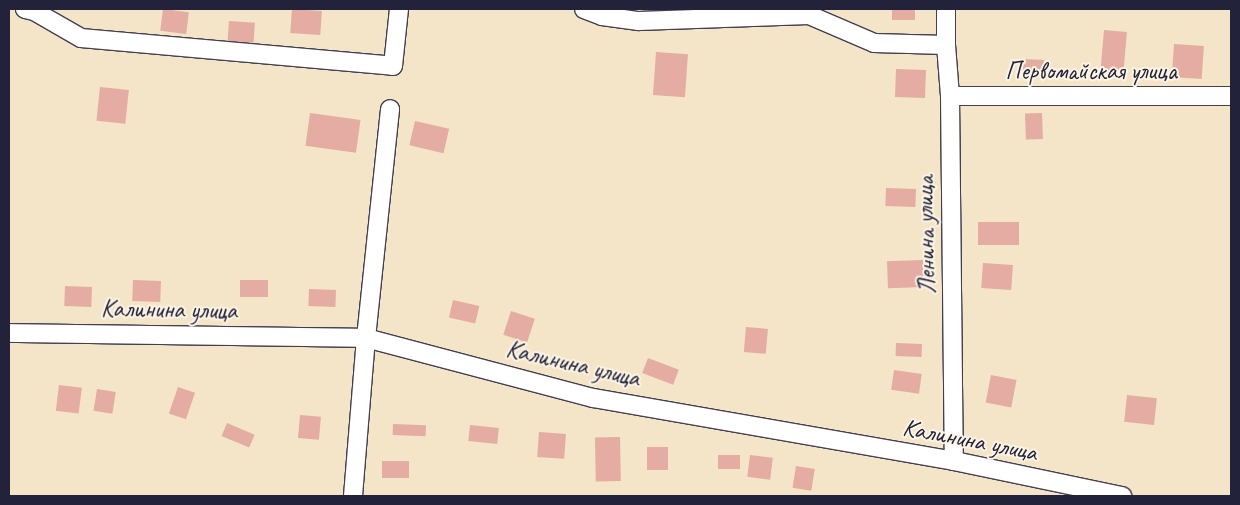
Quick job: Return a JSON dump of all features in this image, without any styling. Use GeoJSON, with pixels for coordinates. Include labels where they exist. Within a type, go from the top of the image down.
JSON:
{"type":"FeatureCollection","features":[{"type":"Feature","properties":{"kind":"street"},"geometry":{"type":"LineString","coordinates":[[25,9],[34,11],[81,38],[393,66],[399,9]]}},
{"type":"Feature","properties":{"kind":"street"},"geometry":{"type":"LineString","coordinates":[[584,9],[602,16],[640,21],[809,16],[874,42],[946,45]]}},
{"type":"Feature","properties":{"kind":"street","name":"Ленина улица"},"geometry":{"type":"LineString","coordinates":[[946,9],[946,45],[950,96],[954,461]]}},
{"type":"Feature","properties":{"kind":"street","name":"Первомайская улица"},"geometry":{"type":"LineString","coordinates":[[950,96],[1231,96]]}},
{"type":"Feature","properties":{"kind":"street"},"geometry":{"type":"LineString","coordinates":[[353,496],[366,338],[390,109]]}},
{"type":"Feature","properties":{"kind":"street","name":"Калинина улица"},"geometry":{"type":"LineString","coordinates":[[9,333],[366,338],[593,398],[954,461],[1122,496]]}},
{"type":"Feature","properties":{"kind":"building"},"geometry":{"type":"Polygon","coordinates":[[[163,9],[189,12],[186,34],[160,31],[163,9]]]}},
{"type":"Feature","properties":{"kind":"building"},"geometry":{"type":"Polygon","coordinates":[[[292,9],[322,11],[320,35],[290,33],[292,9]]]}},
{"type":"Feature","properties":{"kind":"building"},"geometry":{"type":"Polygon","coordinates":[[[892,9],[915,9],[915,20],[892,20],[892,9]]]}},
{"type":"Feature","properties":{"kind":"building"},"geometry":{"type":"Polygon","coordinates":[[[229,21],[255,23],[254,43],[228,41],[229,21]]]}},
{"type":"Feature","properties":{"kind":"building"},"geometry":{"type":"Polygon","coordinates":[[[1104,30],[1127,32],[1123,73],[1100,71],[1104,30]]]}},
{"type":"Feature","properties":{"kind":"building"},"geometry":{"type":"Polygon","coordinates":[[[1174,44],[1204,46],[1202,79],[1172,77],[1174,44]]]}},
{"type":"Feature","properties":{"kind":"building"},"geometry":{"type":"Polygon","coordinates":[[[656,52],[688,54],[685,97],[653,95],[656,52]]]}},
{"type":"Feature","properties":{"kind":"building"},"geometry":{"type":"Polygon","coordinates":[[[1023,59],[1044,60],[1043,77],[1022,76],[1023,59]]]}},
{"type":"Feature","properties":{"kind":"building"},"geometry":{"type":"Polygon","coordinates":[[[896,69],[926,70],[925,98],[895,97],[896,69]]]}},
{"type":"Feature","properties":{"kind":"building"},"geometry":{"type":"Polygon","coordinates":[[[100,87],[129,90],[125,124],[96,121],[100,87]]]}},
{"type":"Feature","properties":{"kind":"building"},"geometry":{"type":"Polygon","coordinates":[[[310,113],[361,120],[356,153],[305,146],[310,113]]]}},
{"type":"Feature","properties":{"kind":"building"},"geometry":{"type":"Polygon","coordinates":[[[1042,113],[1043,139],[1026,140],[1025,114],[1042,113]]]}},
{"type":"Feature","properties":{"kind":"building"},"geometry":{"type":"Polygon","coordinates":[[[415,121],[449,129],[443,153],[409,145],[415,121]]]}},
{"type":"Feature","properties":{"kind":"building"},"geometry":{"type":"Polygon","coordinates":[[[886,188],[916,189],[915,207],[885,206],[886,188]]]}},
{"type":"Feature","properties":{"kind":"building"},"geometry":{"type":"Polygon","coordinates":[[[978,222],[1019,222],[1019,245],[978,245],[978,222]]]}},
{"type":"Feature","properties":{"kind":"building"},"geometry":{"type":"Polygon","coordinates":[[[923,260],[924,287],[888,288],[887,261],[923,260]]]}},
{"type":"Feature","properties":{"kind":"building"},"geometry":{"type":"Polygon","coordinates":[[[983,263],[1013,265],[1011,290],[981,288],[983,263]]]}},
{"type":"Feature","properties":{"kind":"building"},"geometry":{"type":"Polygon","coordinates":[[[133,280],[161,281],[160,302],[132,301],[133,280]]]}},
{"type":"Feature","properties":{"kind":"building"},"geometry":{"type":"Polygon","coordinates":[[[240,280],[268,280],[268,297],[240,297],[240,280]]]}},
{"type":"Feature","properties":{"kind":"building"},"geometry":{"type":"Polygon","coordinates":[[[65,286],[92,287],[91,307],[64,306],[65,286]]]}},
{"type":"Feature","properties":{"kind":"building"},"geometry":{"type":"Polygon","coordinates":[[[309,289],[336,290],[335,307],[308,306],[309,289]]]}},
{"type":"Feature","properties":{"kind":"building"},"geometry":{"type":"Polygon","coordinates":[[[453,300],[479,306],[475,324],[449,318],[453,300]]]}},
{"type":"Feature","properties":{"kind":"building"},"geometry":{"type":"Polygon","coordinates":[[[511,311],[535,319],[527,343],[503,335],[511,311]]]}},
{"type":"Feature","properties":{"kind":"building"},"geometry":{"type":"Polygon","coordinates":[[[746,327],[768,329],[766,354],[744,352],[746,327]]]}},
{"type":"Feature","properties":{"kind":"building"},"geometry":{"type":"Polygon","coordinates":[[[896,343],[922,344],[922,357],[896,356],[896,343]]]}},
{"type":"Feature","properties":{"kind":"building"},"geometry":{"type":"Polygon","coordinates":[[[648,358],[679,370],[673,385],[642,373],[648,358]]]}},
{"type":"Feature","properties":{"kind":"building"},"geometry":{"type":"Polygon","coordinates":[[[894,370],[922,374],[919,394],[891,390],[894,370]]]}},
{"type":"Feature","properties":{"kind":"building"},"geometry":{"type":"Polygon","coordinates":[[[991,375],[1017,380],[1011,407],[986,402],[991,375]]]}},
{"type":"Feature","properties":{"kind":"building"},"geometry":{"type":"Polygon","coordinates":[[[59,385],[82,388],[79,414],[56,411],[59,385]]]}},
{"type":"Feature","properties":{"kind":"building"},"geometry":{"type":"Polygon","coordinates":[[[178,387],[195,393],[186,419],[169,413],[178,387]]]}},
{"type":"Feature","properties":{"kind":"building"},"geometry":{"type":"Polygon","coordinates":[[[97,389],[116,392],[112,414],[94,411],[97,389]]]}},
{"type":"Feature","properties":{"kind":"building"},"geometry":{"type":"Polygon","coordinates":[[[1127,395],[1157,398],[1154,425],[1124,422],[1127,395]]]}},
{"type":"Feature","properties":{"kind":"building"},"geometry":{"type":"Polygon","coordinates":[[[300,415],[321,417],[319,440],[298,438],[300,415]]]}},
{"type":"Feature","properties":{"kind":"building"},"geometry":{"type":"Polygon","coordinates":[[[227,423],[255,435],[249,448],[222,436],[227,423]]]}},
{"type":"Feature","properties":{"kind":"building"},"geometry":{"type":"Polygon","coordinates":[[[393,424],[426,425],[426,436],[393,435],[393,424]]]}},
{"type":"Feature","properties":{"kind":"building"},"geometry":{"type":"Polygon","coordinates":[[[470,425],[499,428],[497,444],[468,441],[470,425]]]}},
{"type":"Feature","properties":{"kind":"building"},"geometry":{"type":"Polygon","coordinates":[[[539,432],[566,434],[564,459],[537,457],[539,432]]]}},
{"type":"Feature","properties":{"kind":"building"},"geometry":{"type":"Polygon","coordinates":[[[595,437],[620,437],[621,481],[596,481],[595,437]]]}},
{"type":"Feature","properties":{"kind":"building"},"geometry":{"type":"Polygon","coordinates":[[[647,447],[668,447],[668,470],[647,470],[647,447]]]}},
{"type":"Feature","properties":{"kind":"building"},"geometry":{"type":"Polygon","coordinates":[[[718,455],[740,455],[740,469],[718,469],[718,455]]]}},
{"type":"Feature","properties":{"kind":"building"},"geometry":{"type":"Polygon","coordinates":[[[750,455],[773,458],[770,480],[747,477],[750,455]]]}},
{"type":"Feature","properties":{"kind":"building"},"geometry":{"type":"Polygon","coordinates":[[[382,461],[409,461],[409,478],[382,478],[382,461]]]}},
{"type":"Feature","properties":{"kind":"building"},"geometry":{"type":"Polygon","coordinates":[[[796,466],[815,469],[811,491],[793,488],[796,466]]]}}]}
